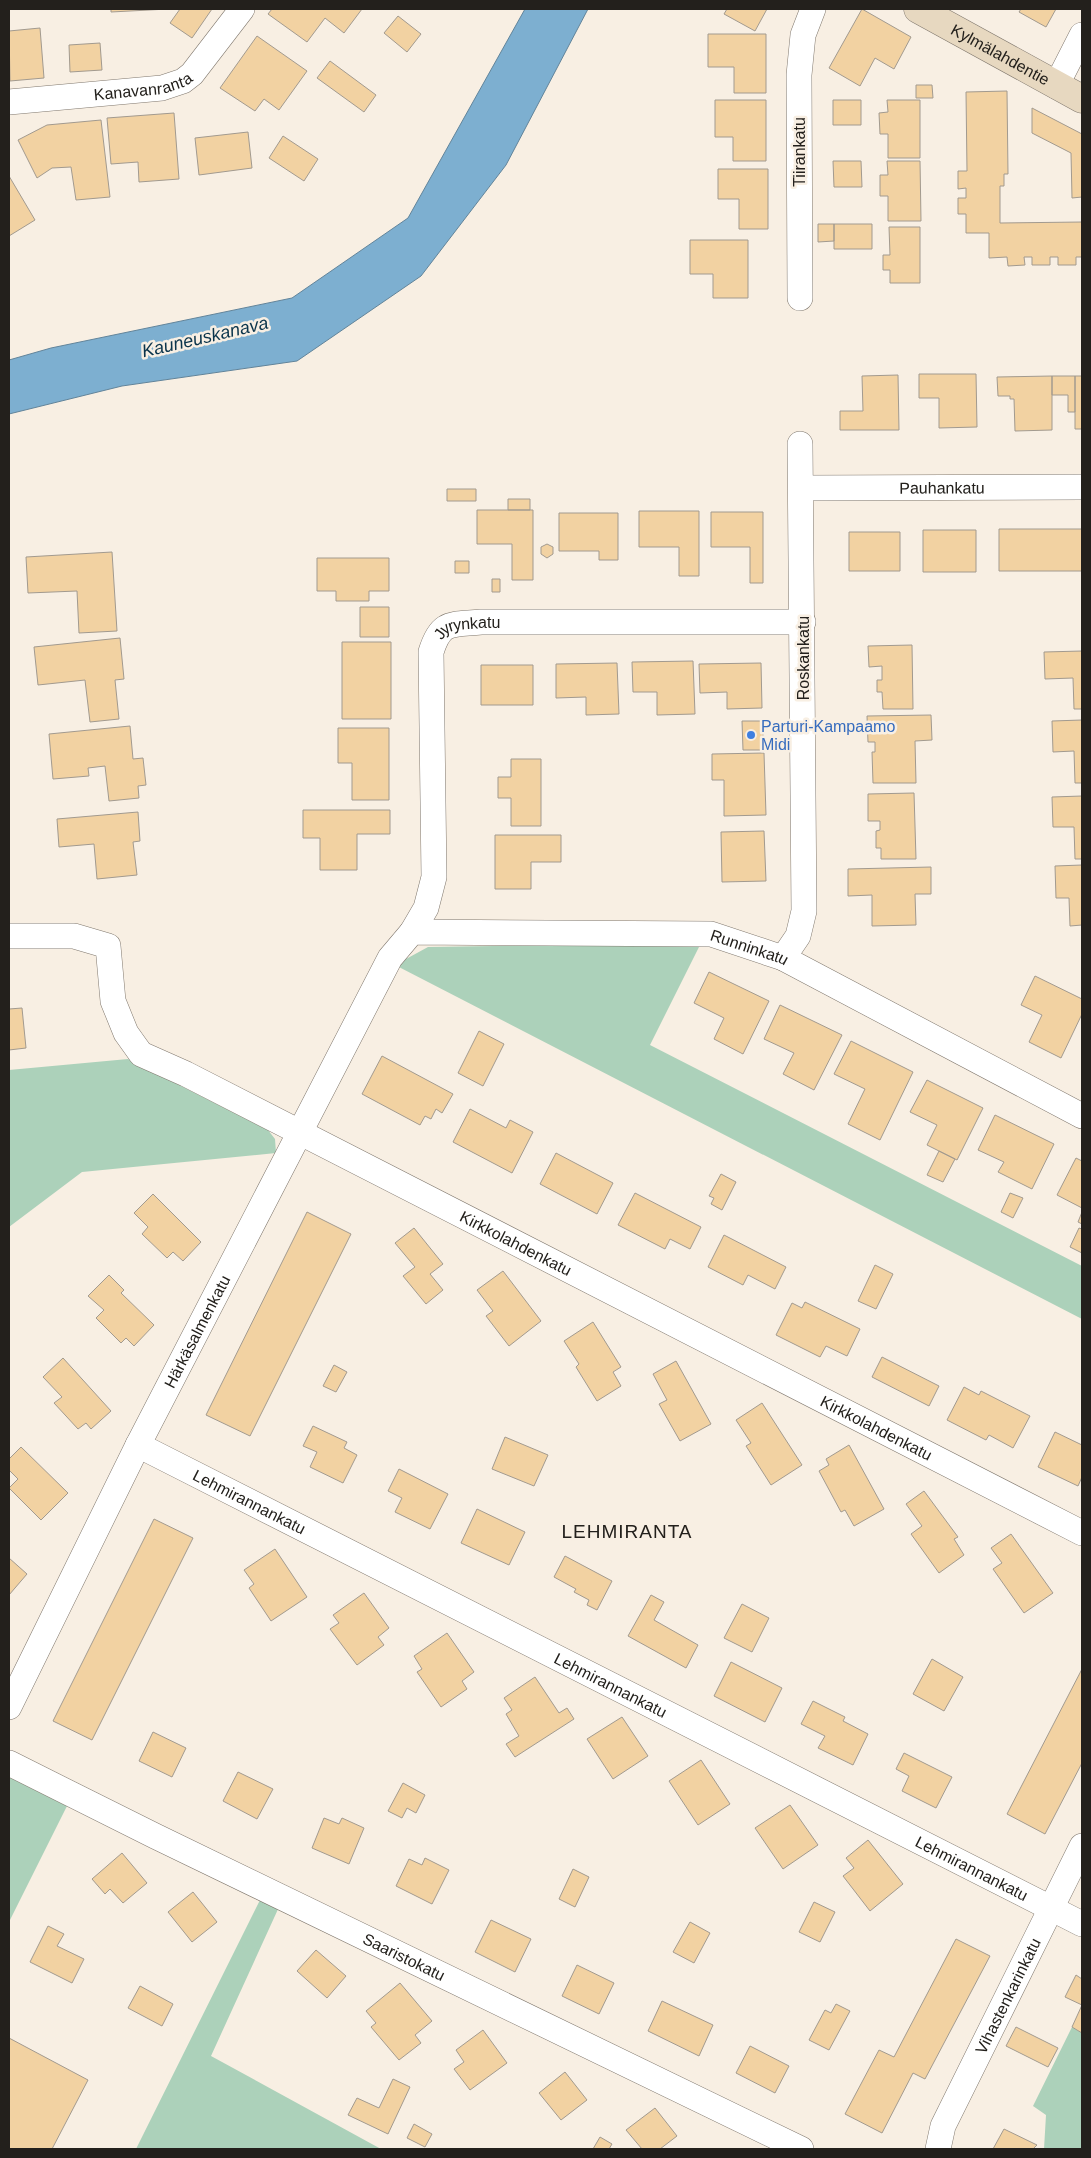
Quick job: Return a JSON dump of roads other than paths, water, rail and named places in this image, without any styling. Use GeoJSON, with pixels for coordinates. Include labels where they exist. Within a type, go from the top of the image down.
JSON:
{"type":"FeatureCollection","features":[{"type":"Feature","properties":{"kind":"street","name":"Kanavanranta"},"geometry":{"type":"LineString","coordinates":[[9,102],[162,88],[183,81],[192,74],[242,9]]}},
{"type":"Feature","properties":{"kind":"street","name":"Tiirankatu"},"geometry":{"type":"LineString","coordinates":[[800,298],[799,75],[802,34],[813,9]]}},
{"type":"Feature","properties":{"kind":"street","name":"Kylmälahdentie"},"geometry":{"type":"LineString","coordinates":[[918,9],[1082,99]]}},
{"type":"Feature","properties":{"kind":"street"},"geometry":{"type":"LineString","coordinates":[[1056,86],[1082,35]]}},
{"type":"Feature","properties":{"kind":"street","name":"Roskankatu"},"geometry":{"type":"LineString","coordinates":[[783,958],[798,936],[804,911],[802,488],[800,444]]}},
{"type":"Feature","properties":{"kind":"street","name":"Pauhankatu"},"geometry":{"type":"LineString","coordinates":[[802,488],[1082,487]]}},
{"type":"Feature","properties":{"kind":"street","name":"Jyrynkatu"},"geometry":{"type":"LineString","coordinates":[[412,932],[426,908],[434,877],[431,652],[437,634],[450,625],[481,622],[802,622]]}},
{"type":"Feature","properties":{"kind":"street","name":"Härkäsalmenkatu"},"geometry":{"type":"LineString","coordinates":[[9,1707],[138,1446],[390,958],[412,932]]}},
{"type":"Feature","properties":{"kind":"street","name":"Runninkatu"},"geometry":{"type":"LineString","coordinates":[[412,932],[711,934],[783,958],[1082,1115]]}},
{"type":"Feature","properties":{"kind":"street","name":"Kirkkolahdenkatu"},"geometry":{"type":"LineString","coordinates":[[9,936],[74,936],[108,946],[112,1001],[126,1033],[141,1054],[186,1074],[300,1132],[1082,1533]]}},
{"type":"Feature","properties":{"kind":"street","name":"Lehmirannankatu"},"geometry":{"type":"LineString","coordinates":[[138,1446],[1082,1924]]}},
{"type":"Feature","properties":{"kind":"street","name":"Saaristokatu"},"geometry":{"type":"LineString","coordinates":[[9,1763],[155,1836],[801,2149]]}},
{"type":"Feature","properties":{"kind":"street","name":"Vihastenkarinkatu"},"geometry":{"type":"LineString","coordinates":[[938,2149],[943,2126],[1082,1846]]}},
{"type":"Feature","properties":{"kind":"water","name":"Kauneuskanava"},"geometry":{"type":"Polygon","coordinates":[[[525,9],[588,9],[506,165],[421,276],[297,361],[122,386],[9,414],[9,360],[51,348],[292,298],[408,218],[525,9]]]}},
{"type":"Feature","properties":{"kind":"place","name":"Parturi-Kampaamo Midi"},"geometry":{"type":"Point","coordinates":[751,735]}},
{"type":"Feature","properties":{"kind":"district","name":"LEHMIRANTA"},"geometry":{"type":"Point","coordinates":[627,1531]}}]}
